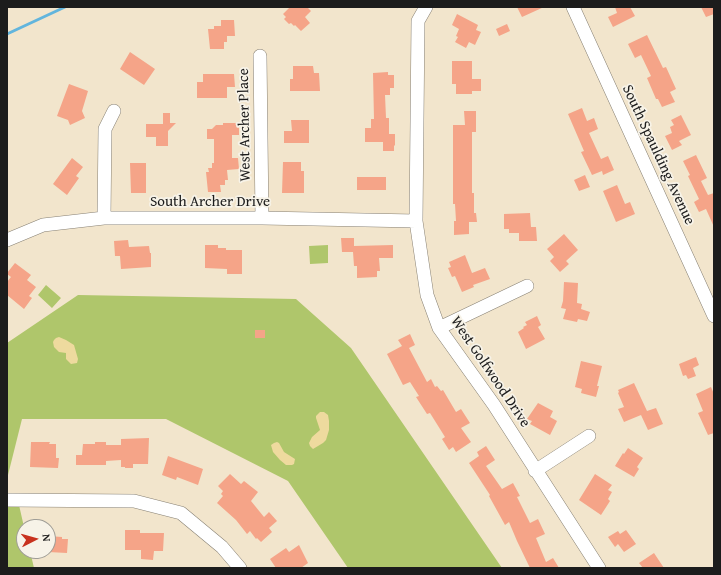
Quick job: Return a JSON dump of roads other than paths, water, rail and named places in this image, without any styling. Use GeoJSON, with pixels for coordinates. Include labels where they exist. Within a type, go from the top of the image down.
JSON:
{"type":"FeatureCollection","features":[{"type":"Feature","properties":{"kind":"street","name":"West Golfwood Drive"},"geometry":{"type":"LineString","coordinates":[[426,7],[418,21],[416,221],[427,295],[439,328],[494,405],[535,471],[599,568]]}},
{"type":"Feature","properties":{"kind":"street","name":"South Spaulding Avenue"},"geometry":{"type":"LineString","coordinates":[[573,7],[714,316]]}},
{"type":"Feature","properties":{"kind":"street","name":"West Archer Place"},"geometry":{"type":"LineString","coordinates":[[260,56],[262,218]]}},
{"type":"Feature","properties":{"kind":"street"},"geometry":{"type":"LineString","coordinates":[[104,218],[105,129],[114,111]]}},
{"type":"Feature","properties":{"kind":"street","name":"South Archer Drive"},"geometry":{"type":"LineString","coordinates":[[7,240],[42,225],[104,218],[262,218],[416,221]]}},
{"type":"Feature","properties":{"kind":"street"},"geometry":{"type":"LineString","coordinates":[[439,328],[527,286]]}},
{"type":"Feature","properties":{"kind":"street"},"geometry":{"type":"LineString","coordinates":[[535,471],[589,436]]}},
{"type":"Feature","properties":{"kind":"street"},"geometry":{"type":"LineString","coordinates":[[7,500],[134,501],[181,513],[222,546],[240,568]]}},
{"type":"Feature","properties":{"kind":"waterway"},"geometry":{"type":"LineString","coordinates":[[7,34],[65,7]]}}]}
